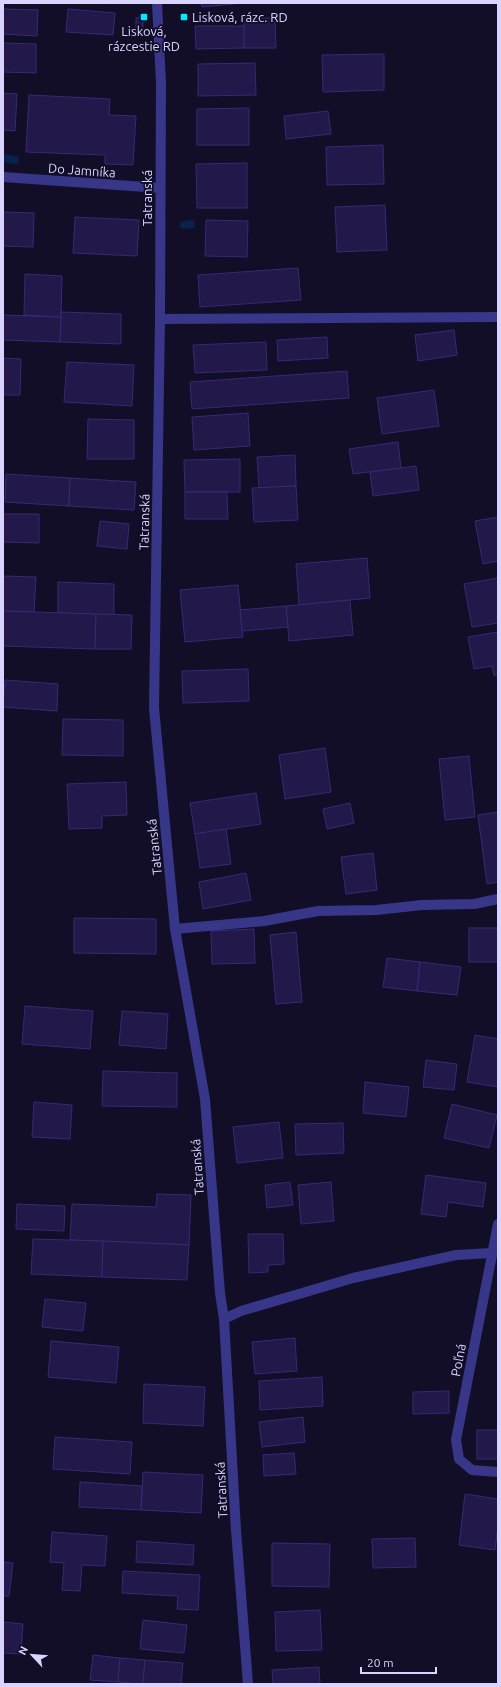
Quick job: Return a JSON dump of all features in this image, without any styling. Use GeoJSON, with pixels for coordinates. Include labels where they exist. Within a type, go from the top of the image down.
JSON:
{"type":"FeatureCollection","features":[{"type":"Feature","properties":{"kind":"street","name":"Tatranská"},"geometry":{"type":"LineString","coordinates":[[157,3],[162,83],[154,708],[175,929],[205,1099],[220,1293],[224,1319],[236,1530],[248,1684]]}},
{"type":"Feature","properties":{"kind":"street","name":"Do Jamníka"},"geometry":{"type":"LineString","coordinates":[[3,177],[160,188]]}},
{"type":"Feature","properties":{"kind":"street"},"geometry":{"type":"LineString","coordinates":[[160,319],[498,317]]}},
{"type":"Feature","properties":{"kind":"street"},"geometry":{"type":"LineString","coordinates":[[175,929],[264,921],[318,912],[376,910],[422,905],[474,904],[498,899]]}},
{"type":"Feature","properties":{"kind":"street","name":"Poľná"},"geometry":{"type":"LineString","coordinates":[[498,1224],[491,1253],[456,1440],[459,1459],[472,1470],[498,1472]]}},
{"type":"Feature","properties":{"kind":"street"},"geometry":{"type":"LineString","coordinates":[[224,1319],[241,1311],[353,1278],[456,1255],[491,1253]]}},
{"type":"Feature","properties":{"kind":"building"},"geometry":{"type":"Polygon","coordinates":[[[201,3],[244,3],[202,7],[201,3]]]}},
{"type":"Feature","properties":{"kind":"building"},"geometry":{"type":"Polygon","coordinates":[[[3,9],[38,10],[37,36],[3,34],[3,9]]]}},
{"type":"Feature","properties":{"kind":"building"},"geometry":{"type":"Polygon","coordinates":[[[68,9],[115,13],[113,35],[66,32],[68,9]]]}},
{"type":"Feature","properties":{"kind":"building"},"geometry":{"type":"Polygon","coordinates":[[[143,17],[143,35],[136,35],[136,18],[143,17]]]}},
{"type":"Feature","properties":{"kind":"building"},"geometry":{"type":"Polygon","coordinates":[[[243,18],[275,18],[276,48],[244,48],[243,18]]]}},
{"type":"Feature","properties":{"kind":"building"},"geometry":{"type":"Polygon","coordinates":[[[195,26],[244,26],[244,48],[196,49],[195,26]]]}},
{"type":"Feature","properties":{"kind":"building"},"geometry":{"type":"Polygon","coordinates":[[[3,43],[36,44],[36,73],[3,72],[3,43]]]}},
{"type":"Feature","properties":{"kind":"building"},"geometry":{"type":"Polygon","coordinates":[[[384,54],[384,90],[323,92],[322,55],[384,54]]]}},
{"type":"Feature","properties":{"kind":"building"},"geometry":{"type":"Polygon","coordinates":[[[255,63],[256,95],[198,96],[198,64],[255,63]]]}},
{"type":"Feature","properties":{"kind":"building"},"geometry":{"type":"Polygon","coordinates":[[[3,93],[17,94],[15,131],[3,130],[3,93]]]}},
{"type":"Feature","properties":{"kind":"building"},"geometry":{"type":"Polygon","coordinates":[[[29,95],[110,99],[109,115],[136,116],[133,165],[105,164],[105,155],[26,152],[29,95]]]}},
{"type":"Feature","properties":{"kind":"building"},"geometry":{"type":"Polygon","coordinates":[[[249,108],[249,145],[197,145],[197,109],[249,108]]]}},
{"type":"Feature","properties":{"kind":"building"},"geometry":{"type":"Polygon","coordinates":[[[328,111],[331,134],[286,139],[284,116],[328,111]]]}},
{"type":"Feature","properties":{"kind":"building"},"geometry":{"type":"Polygon","coordinates":[[[383,145],[384,184],[327,185],[326,147],[383,145]]]}},
{"type":"Feature","properties":{"kind":"building"},"geometry":{"type":"Polygon","coordinates":[[[247,163],[247,208],[197,208],[196,164],[247,163]]]}},
{"type":"Feature","properties":{"kind":"building"},"geometry":{"type":"Polygon","coordinates":[[[385,205],[387,250],[337,252],[335,207],[385,205]]]}},
{"type":"Feature","properties":{"kind":"building"},"geometry":{"type":"Polygon","coordinates":[[[3,212],[34,213],[33,247],[3,246],[3,212]]]}},
{"type":"Feature","properties":{"kind":"building"},"geometry":{"type":"Polygon","coordinates":[[[75,217],[139,220],[137,256],[73,253],[75,217]]]}},
{"type":"Feature","properties":{"kind":"building"},"geometry":{"type":"Polygon","coordinates":[[[206,220],[248,221],[247,257],[205,256],[206,220]]]}},
{"type":"Feature","properties":{"kind":"building"},"geometry":{"type":"Polygon","coordinates":[[[298,268],[301,300],[200,307],[198,275],[298,268]]]}},
{"type":"Feature","properties":{"kind":"building"},"geometry":{"type":"Polygon","coordinates":[[[25,274],[62,276],[61,317],[24,315],[25,274]]]}},
{"type":"Feature","properties":{"kind":"building"},"geometry":{"type":"Polygon","coordinates":[[[61,312],[121,314],[121,344],[60,342],[61,312]]]}},
{"type":"Feature","properties":{"kind":"building"},"geometry":{"type":"Polygon","coordinates":[[[3,315],[61,317],[60,342],[3,340],[3,315]]]}},
{"type":"Feature","properties":{"kind":"building"},"geometry":{"type":"Polygon","coordinates":[[[454,330],[457,355],[418,361],[415,335],[454,330]]]}},
{"type":"Feature","properties":{"kind":"building"},"geometry":{"type":"Polygon","coordinates":[[[327,337],[328,358],[278,361],[277,340],[327,337]]]}},
{"type":"Feature","properties":{"kind":"building"},"geometry":{"type":"Polygon","coordinates":[[[266,342],[267,370],[195,373],[193,345],[266,342]]]}},
{"type":"Feature","properties":{"kind":"building"},"geometry":{"type":"Polygon","coordinates":[[[3,358],[21,359],[20,395],[3,395],[3,358]]]}},
{"type":"Feature","properties":{"kind":"building"},"geometry":{"type":"Polygon","coordinates":[[[67,362],[134,365],[132,406],[64,402],[67,362]]]}},
{"type":"Feature","properties":{"kind":"building"},"geometry":{"type":"Polygon","coordinates":[[[347,371],[349,398],[192,409],[190,382],[347,371]]]}},
{"type":"Feature","properties":{"kind":"building"},"geometry":{"type":"Polygon","coordinates":[[[434,390],[439,426],[382,434],[377,398],[434,390]]]}},
{"type":"Feature","properties":{"kind":"building"},"geometry":{"type":"Polygon","coordinates":[[[248,413],[250,446],[194,450],[192,417],[248,413]]]}},
{"type":"Feature","properties":{"kind":"building"},"geometry":{"type":"Polygon","coordinates":[[[88,419],[134,420],[134,459],[87,459],[88,419]]]}},
{"type":"Feature","properties":{"kind":"building"},"geometry":{"type":"Polygon","coordinates":[[[398,442],[401,468],[353,474],[349,449],[398,442]]]}},
{"type":"Feature","properties":{"kind":"building"},"geometry":{"type":"Polygon","coordinates":[[[295,455],[296,486],[259,488],[257,457],[295,455]]]}},
{"type":"Feature","properties":{"kind":"building"},"geometry":{"type":"Polygon","coordinates":[[[240,459],[240,492],[185,492],[184,460],[240,459]]]}},
{"type":"Feature","properties":{"kind":"building"},"geometry":{"type":"Polygon","coordinates":[[[416,466],[419,490],[373,496],[370,472],[416,466]]]}},
{"type":"Feature","properties":{"kind":"building"},"geometry":{"type":"Polygon","coordinates":[[[6,474],[70,478],[69,506],[5,502],[6,474]]]}},
{"type":"Feature","properties":{"kind":"building"},"geometry":{"type":"Polygon","coordinates":[[[70,478],[136,482],[134,510],[69,506],[70,478]]]}},
{"type":"Feature","properties":{"kind":"building"},"geometry":{"type":"Polygon","coordinates":[[[296,486],[298,520],[254,522],[252,488],[296,486]]]}},
{"type":"Feature","properties":{"kind":"building"},"geometry":{"type":"Polygon","coordinates":[[[185,492],[227,492],[228,519],[185,519],[185,492]]]}},
{"type":"Feature","properties":{"kind":"building"},"geometry":{"type":"Polygon","coordinates":[[[3,514],[39,514],[39,543],[3,542],[3,514]]]}},
{"type":"Feature","properties":{"kind":"building"},"geometry":{"type":"Polygon","coordinates":[[[498,517],[498,561],[483,564],[475,521],[498,517]]]}},
{"type":"Feature","properties":{"kind":"building"},"geometry":{"type":"Polygon","coordinates":[[[100,521],[129,524],[127,549],[97,546],[100,521]]]}},
{"type":"Feature","properties":{"kind":"building"},"geometry":{"type":"Polygon","coordinates":[[[367,558],[370,598],[299,605],[296,564],[367,558]]]}},
{"type":"Feature","properties":{"kind":"building"},"geometry":{"type":"Polygon","coordinates":[[[3,576],[36,577],[34,612],[3,611],[3,576]]]}},
{"type":"Feature","properties":{"kind":"building"},"geometry":{"type":"Polygon","coordinates":[[[498,578],[498,623],[472,627],[464,584],[498,578]]]}},
{"type":"Feature","properties":{"kind":"building"},"geometry":{"type":"Polygon","coordinates":[[[58,582],[114,584],[114,615],[58,613],[58,582]]]}},
{"type":"Feature","properties":{"kind":"building"},"geometry":{"type":"Polygon","coordinates":[[[238,585],[243,637],[185,642],[180,590],[238,585]]]}},
{"type":"Feature","properties":{"kind":"building"},"geometry":{"type":"Polygon","coordinates":[[[350,600],[353,635],[289,641],[286,606],[350,600]]]}},
{"type":"Feature","properties":{"kind":"building"},"geometry":{"type":"Polygon","coordinates":[[[286,606],[288,627],[242,631],[240,610],[286,606]]]}},
{"type":"Feature","properties":{"kind":"building"},"geometry":{"type":"Polygon","coordinates":[[[3,611],[96,614],[95,649],[3,646],[3,611]]]}},
{"type":"Feature","properties":{"kind":"building"},"geometry":{"type":"Polygon","coordinates":[[[96,614],[132,615],[131,649],[95,649],[96,614]]]}},
{"type":"Feature","properties":{"kind":"building"},"geometry":{"type":"Polygon","coordinates":[[[498,632],[498,675],[494,675],[492,666],[474,669],[468,637],[498,632]]]}},
{"type":"Feature","properties":{"kind":"building"},"geometry":{"type":"Polygon","coordinates":[[[248,669],[249,701],[183,703],[182,671],[248,669]]]}},
{"type":"Feature","properties":{"kind":"building"},"geometry":{"type":"Polygon","coordinates":[[[5,680],[58,684],[57,711],[3,707],[5,680]]]}},
{"type":"Feature","properties":{"kind":"building"},"geometry":{"type":"Polygon","coordinates":[[[63,719],[123,720],[123,756],[62,755],[63,719]]]}},
{"type":"Feature","properties":{"kind":"building"},"geometry":{"type":"Polygon","coordinates":[[[325,748],[331,792],[285,799],[279,755],[325,748]]]}},
{"type":"Feature","properties":{"kind":"building"},"geometry":{"type":"Polygon","coordinates":[[[469,756],[475,817],[445,820],[439,759],[469,756]]]}},
{"type":"Feature","properties":{"kind":"building"},"geometry":{"type":"Polygon","coordinates":[[[126,782],[127,815],[102,816],[102,828],[69,829],[67,784],[126,782]]]}},
{"type":"Feature","properties":{"kind":"building"},"geometry":{"type":"Polygon","coordinates":[[[256,793],[261,824],[195,834],[190,803],[256,793]]]}},
{"type":"Feature","properties":{"kind":"building"},"geometry":{"type":"Polygon","coordinates":[[[350,803],[354,823],[327,829],[323,809],[350,803]]]}},
{"type":"Feature","properties":{"kind":"building"},"geometry":{"type":"Polygon","coordinates":[[[498,812],[498,882],[487,884],[478,815],[498,812]]]}},
{"type":"Feature","properties":{"kind":"building"},"geometry":{"type":"Polygon","coordinates":[[[226,829],[231,864],[200,868],[195,834],[226,829]]]}},
{"type":"Feature","properties":{"kind":"building"},"geometry":{"type":"Polygon","coordinates":[[[373,853],[377,890],[346,894],[341,857],[373,853]]]}},
{"type":"Feature","properties":{"kind":"building"},"geometry":{"type":"Polygon","coordinates":[[[246,873],[251,900],[203,909],[199,882],[246,873]]]}},
{"type":"Feature","properties":{"kind":"building"},"geometry":{"type":"Polygon","coordinates":[[[74,918],[156,919],[156,954],[74,953],[74,918]]]}},
{"type":"Feature","properties":{"kind":"building"},"geometry":{"type":"Polygon","coordinates":[[[469,928],[498,928],[498,962],[469,962],[469,928]]]}},
{"type":"Feature","properties":{"kind":"building"},"geometry":{"type":"Polygon","coordinates":[[[254,929],[255,963],[212,964],[211,931],[254,929]]]}},
{"type":"Feature","properties":{"kind":"building"},"geometry":{"type":"Polygon","coordinates":[[[296,932],[302,1002],[276,1004],[270,935],[296,932]]]}},
{"type":"Feature","properties":{"kind":"building"},"geometry":{"type":"Polygon","coordinates":[[[387,958],[420,962],[417,991],[383,987],[387,958]]]}},
{"type":"Feature","properties":{"kind":"building"},"geometry":{"type":"Polygon","coordinates":[[[420,962],[461,967],[457,995],[417,991],[420,962]]]}},
{"type":"Feature","properties":{"kind":"building"},"geometry":{"type":"Polygon","coordinates":[[[25,1006],[93,1011],[90,1049],[22,1044],[25,1006]]]}},
{"type":"Feature","properties":{"kind":"building"},"geometry":{"type":"Polygon","coordinates":[[[122,1011],[168,1014],[166,1049],[119,1045],[122,1011]]]}},
{"type":"Feature","properties":{"kind":"building"},"geometry":{"type":"Polygon","coordinates":[[[475,1035],[498,1039],[498,1087],[467,1082],[475,1035]]]}},
{"type":"Feature","properties":{"kind":"building"},"geometry":{"type":"Polygon","coordinates":[[[426,1060],[457,1064],[454,1090],[423,1087],[426,1060]]]}},
{"type":"Feature","properties":{"kind":"building"},"geometry":{"type":"Polygon","coordinates":[[[103,1071],[177,1073],[177,1107],[102,1106],[103,1071]]]}},
{"type":"Feature","properties":{"kind":"building"},"geometry":{"type":"Polygon","coordinates":[[[365,1082],[409,1087],[406,1117],[363,1113],[365,1082]]]}},
{"type":"Feature","properties":{"kind":"building"},"geometry":{"type":"Polygon","coordinates":[[[34,1102],[72,1105],[70,1139],[32,1137],[34,1102]]]}},
{"type":"Feature","properties":{"kind":"building"},"geometry":{"type":"Polygon","coordinates":[[[452,1104],[497,1115],[489,1148],[444,1138],[452,1104]]]}},
{"type":"Feature","properties":{"kind":"building"},"geometry":{"type":"Polygon","coordinates":[[[279,1122],[283,1158],[237,1163],[233,1127],[279,1122]]]}},
{"type":"Feature","properties":{"kind":"building"},"geometry":{"type":"Polygon","coordinates":[[[343,1123],[344,1153],[296,1155],[295,1124],[343,1123]]]}},
{"type":"Feature","properties":{"kind":"building"},"geometry":{"type":"Polygon","coordinates":[[[426,1175],[486,1183],[483,1207],[448,1202],[446,1217],[421,1214],[426,1175]]]}},
{"type":"Feature","properties":{"kind":"building"},"geometry":{"type":"Polygon","coordinates":[[[290,1182],[293,1205],[267,1208],[265,1185],[290,1182]]]}},
{"type":"Feature","properties":{"kind":"building"},"geometry":{"type":"Polygon","coordinates":[[[331,1182],[334,1221],[301,1224],[298,1185],[331,1182]]]}},
{"type":"Feature","properties":{"kind":"building"},"geometry":{"type":"Polygon","coordinates":[[[157,1194],[191,1195],[189,1245],[70,1240],[72,1204],[156,1207],[157,1194]]]}},
{"type":"Feature","properties":{"kind":"building"},"geometry":{"type":"Polygon","coordinates":[[[17,1204],[65,1206],[64,1231],[16,1229],[17,1204]]]}},
{"type":"Feature","properties":{"kind":"building"},"geometry":{"type":"Polygon","coordinates":[[[248,1234],[283,1234],[284,1264],[268,1265],[268,1272],[249,1273],[248,1234]]]}},
{"type":"Feature","properties":{"kind":"building"},"geometry":{"type":"Polygon","coordinates":[[[33,1239],[103,1241],[102,1277],[31,1274],[33,1239]]]}},
{"type":"Feature","properties":{"kind":"building"},"geometry":{"type":"Polygon","coordinates":[[[103,1241],[189,1245],[187,1280],[102,1277],[103,1241]]]}},
{"type":"Feature","properties":{"kind":"building"},"geometry":{"type":"Polygon","coordinates":[[[45,1299],[86,1303],[83,1331],[42,1327],[45,1299]]]}},
{"type":"Feature","properties":{"kind":"building"},"geometry":{"type":"Polygon","coordinates":[[[295,1338],[297,1371],[255,1374],[252,1342],[295,1338]]]}},
{"type":"Feature","properties":{"kind":"building"},"geometry":{"type":"Polygon","coordinates":[[[51,1341],[119,1347],[116,1383],[48,1377],[51,1341]]]}},
{"type":"Feature","properties":{"kind":"building"},"geometry":{"type":"Polygon","coordinates":[[[322,1377],[323,1406],[260,1410],[259,1381],[322,1377]]]}},
{"type":"Feature","properties":{"kind":"building"},"geometry":{"type":"Polygon","coordinates":[[[144,1384],[205,1387],[203,1426],[143,1423],[144,1384]]]}},
{"type":"Feature","properties":{"kind":"building"},"geometry":{"type":"Polygon","coordinates":[[[449,1391],[449,1413],[413,1414],[413,1392],[449,1391]]]}},
{"type":"Feature","properties":{"kind":"building"},"geometry":{"type":"Polygon","coordinates":[[[303,1417],[305,1442],[262,1447],[259,1422],[303,1417]]]}},
{"type":"Feature","properties":{"kind":"building"},"geometry":{"type":"Polygon","coordinates":[[[477,1430],[498,1430],[498,1459],[477,1459],[477,1430]]]}},
{"type":"Feature","properties":{"kind":"building"},"geometry":{"type":"Polygon","coordinates":[[[55,1437],[132,1442],[130,1474],[53,1469],[55,1437]]]}},
{"type":"Feature","properties":{"kind":"building"},"geometry":{"type":"Polygon","coordinates":[[[294,1453],[296,1474],[264,1476],[263,1455],[294,1453]]]}},
{"type":"Feature","properties":{"kind":"building"},"geometry":{"type":"Polygon","coordinates":[[[143,1472],[203,1475],[201,1513],[141,1510],[143,1472]]]}},
{"type":"Feature","properties":{"kind":"building"},"geometry":{"type":"Polygon","coordinates":[[[80,1482],[142,1486],[141,1510],[79,1507],[80,1482]]]}},
{"type":"Feature","properties":{"kind":"building"},"geometry":{"type":"Polygon","coordinates":[[[465,1494],[498,1499],[498,1525],[495,1550],[459,1545],[465,1494]]]}},
{"type":"Feature","properties":{"kind":"building"},"geometry":{"type":"Polygon","coordinates":[[[52,1532],[107,1536],[105,1566],[82,1565],[80,1591],[62,1590],[64,1563],[50,1562],[52,1532]]]}},
{"type":"Feature","properties":{"kind":"building"},"geometry":{"type":"Polygon","coordinates":[[[415,1538],[416,1567],[373,1568],[372,1539],[415,1538]]]}},
{"type":"Feature","properties":{"kind":"building"},"geometry":{"type":"Polygon","coordinates":[[[137,1541],[194,1545],[193,1565],[136,1562],[137,1541]]]}},
{"type":"Feature","properties":{"kind":"building"},"geometry":{"type":"Polygon","coordinates":[[[272,1543],[330,1544],[329,1587],[272,1586],[272,1543]]]}},
{"type":"Feature","properties":{"kind":"building"},"geometry":{"type":"Polygon","coordinates":[[[3,1562],[13,1563],[9,1596],[3,1596],[3,1562]]]}},
{"type":"Feature","properties":{"kind":"building"},"geometry":{"type":"Polygon","coordinates":[[[123,1571],[200,1575],[198,1610],[177,1609],[178,1596],[122,1593],[123,1571]]]}},
{"type":"Feature","properties":{"kind":"building"},"geometry":{"type":"Polygon","coordinates":[[[320,1610],[322,1650],[276,1651],[275,1612],[320,1610]]]}},
{"type":"Feature","properties":{"kind":"building"},"geometry":{"type":"Polygon","coordinates":[[[143,1620],[187,1625],[184,1653],[140,1649],[143,1620]]]}},
{"type":"Feature","properties":{"kind":"building"},"geometry":{"type":"Polygon","coordinates":[[[3,1622],[23,1624],[21,1654],[3,1653],[3,1622]]]}},
{"type":"Feature","properties":{"kind":"building"},"geometry":{"type":"Polygon","coordinates":[[[93,1655],[120,1658],[118,1682],[90,1680],[93,1655]]]}},
{"type":"Feature","properties":{"kind":"building"},"geometry":{"type":"Polygon","coordinates":[[[120,1658],[145,1660],[143,1684],[118,1682],[120,1658]]]}},
{"type":"Feature","properties":{"kind":"building"},"geometry":{"type":"Polygon","coordinates":[[[145,1660],[183,1663],[181,1684],[143,1684],[145,1660]]]}},
{"type":"Feature","properties":{"kind":"building"},"geometry":{"type":"Polygon","coordinates":[[[319,1667],[320,1684],[273,1684],[272,1670],[319,1667]]]}},
{"type":"Feature","properties":{"kind":"waterway"},"geometry":{"type":"LineString","coordinates":[[3,158],[15,160]]}},
{"type":"Feature","properties":{"kind":"waterway"},"geometry":{"type":"LineString","coordinates":[[184,225],[191,224]]}},
{"type":"Feature","properties":{"kind":"place","name":"Lisková, rázcestie RD"},"geometry":{"type":"Point","coordinates":[144,17]}},
{"type":"Feature","properties":{"kind":"place","name":"Lisková, rázc. RD"},"geometry":{"type":"Point","coordinates":[184,17]}}]}
